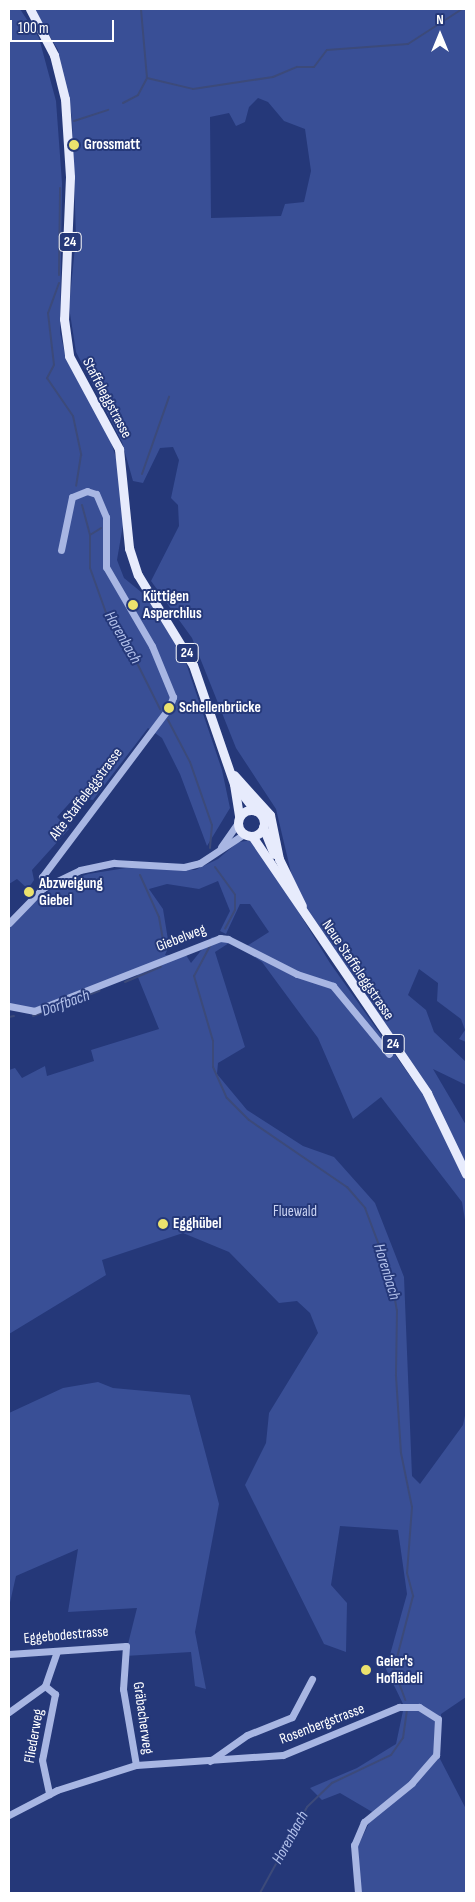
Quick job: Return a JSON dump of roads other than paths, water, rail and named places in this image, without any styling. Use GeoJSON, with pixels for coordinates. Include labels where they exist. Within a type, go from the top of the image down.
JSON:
{"type":"FeatureCollection","features":[{"type":"Feature","properties":{"kind":"main road","name":"Staffeleggstrasse"},"geometry":{"type":"LineString","coordinates":[[30,9],[54,55],[65,99],[70,177],[64,319],[69,356],[119,449],[129,548],[138,575],[193,665],[234,784],[238,821]]}},
{"type":"Feature","properties":{"kind":"main road","name":"24"},"geometry":{"type":"LineString","coordinates":[[229,770],[267,810],[279,859]]}},
{"type":"Feature","properties":{"kind":"main road","name":"Staffeleggstrasse"},"geometry":{"type":"LineString","coordinates":[[234,784],[263,818],[263,827]]}},
{"type":"Feature","properties":{"kind":"main road"},"geometry":{"type":"LineString","coordinates":[[238,821],[255,810]]}},
{"type":"Feature","properties":{"kind":"main road","name":"Neue Staffeleggstrasse"},"geometry":{"type":"LineString","coordinates":[[238,821],[428,1093],[466,1174]]}},
{"type":"Feature","properties":{"kind":"main road","name":"24"},"geometry":{"type":"LineString","coordinates":[[263,827],[308,920]]}},
{"type":"Feature","properties":{"kind":"main road"},"geometry":{"type":"LineString","coordinates":[[248,835],[263,827]]}},
{"type":"Feature","properties":{"kind":"street","name":"Alte Staffeleggstrasse"},"geometry":{"type":"LineString","coordinates":[[43,888],[42,877],[161,720],[172,702],[152,646],[106,567],[106,516],[96,494],[86,491],[72,496],[61,550]]}},
{"type":"Feature","properties":{"kind":"street"},"geometry":{"type":"LineString","coordinates":[[214,855],[238,821]]}},
{"type":"Feature","properties":{"kind":"street"},"geometry":{"type":"LineString","coordinates":[[9,923],[43,888],[102,864],[184,867],[214,855],[248,835]]}},
{"type":"Feature","properties":{"kind":"street","name":"Giebelweg"},"geometry":{"type":"LineString","coordinates":[[9,1006],[34,1011],[220,938],[228,938],[297,974],[333,986],[389,1054]]}},
{"type":"Feature","properties":{"kind":"street","name":"Eggebodestrasse"},"geometry":{"type":"LineString","coordinates":[[9,1654],[126,1646]]}},
{"type":"Feature","properties":{"kind":"street","name":"Gräbacherweg"},"geometry":{"type":"LineString","coordinates":[[126,1646],[123,1689],[136,1765]]}},
{"type":"Feature","properties":{"kind":"street"},"geometry":{"type":"LineString","coordinates":[[9,1712],[45,1686],[56,1651]]}},
{"type":"Feature","properties":{"kind":"street","name":"Rosenbergstrasse"},"geometry":{"type":"LineString","coordinates":[[210,1761],[247,1735],[292,1717],[312,1679]]}},
{"type":"Feature","properties":{"kind":"street","name":"Fliederweg"},"geometry":{"type":"LineString","coordinates":[[45,1686],[55,1694],[42,1760],[49,1794]]}},
{"type":"Feature","properties":{"kind":"street","name":"Rosenbergstrasse"},"geometry":{"type":"LineString","coordinates":[[9,1815],[49,1794],[136,1765],[283,1755],[399,1707],[419,1707],[438,1719],[436,1755],[412,1783],[375,1810],[358,1833],[354,1859],[358,1893]]}},
{"type":"Feature","properties":{"kind":"waterway"},"geometry":{"type":"LineString","coordinates":[[123,103],[138,95],[147,78],[141,9]]}},
{"type":"Feature","properties":{"kind":"waterway"},"geometry":{"type":"LineString","coordinates":[[147,78],[193,89],[273,77],[297,67],[314,67],[327,50],[408,44],[462,9]]}},
{"type":"Feature","properties":{"kind":"waterway"},"geometry":{"type":"LineString","coordinates":[[74,121],[108,110]]}},
{"type":"Feature","properties":{"kind":"waterway"},"geometry":{"type":"LineString","coordinates":[[59,275],[60,188]]}},
{"type":"Feature","properties":{"kind":"waterway"},"geometry":{"type":"LineString","coordinates":[[59,283],[48,313],[54,365],[47,378],[73,416],[81,455],[76,486]]}},
{"type":"Feature","properties":{"kind":"waterway"},"geometry":{"type":"LineString","coordinates":[[142,474],[169,397]]}},
{"type":"Feature","properties":{"kind":"waterway","name":"Horenbach"},"geometry":{"type":"LineString","coordinates":[[82,505],[90,535],[90,568],[109,621],[131,651],[160,709]]}},
{"type":"Feature","properties":{"kind":"waterway"},"geometry":{"type":"LineString","coordinates":[[90,535],[101,528]]}},
{"type":"Feature","properties":{"kind":"waterway","name":"Horenbach"},"geometry":{"type":"LineString","coordinates":[[168,720],[190,762],[212,825],[210,848]]}},
{"type":"Feature","properties":{"kind":"waterway","name":"Horenbach"},"geometry":{"type":"LineString","coordinates":[[215,867],[235,895],[235,910],[225,929]]}},
{"type":"Feature","properties":{"kind":"waterway","name":"Dorfbach"},"geometry":{"type":"LineString","coordinates":[[140,875],[159,917],[164,946]]}},
{"type":"Feature","properties":{"kind":"waterway","name":"Horenbach"},"geometry":{"type":"LineString","coordinates":[[210,946],[194,976],[213,1041],[213,1067],[227,1098],[249,1120],[347,1187],[365,1208],[391,1277],[397,1310],[396,1376],[401,1453],[412,1507],[407,1573],[413,1596],[394,1669],[405,1700]]}},
{"type":"Feature","properties":{"kind":"waterway","name":"Dorfbach"},"geometry":{"type":"LineString","coordinates":[[125,982],[161,967]]}},
{"type":"Feature","properties":{"kind":"waterway","name":"Dorfbach"},"geometry":{"type":"LineString","coordinates":[[33,1016],[99,991]]}},
{"type":"Feature","properties":{"kind":"waterway","name":"Dorfbach"},"geometry":{"type":"LineString","coordinates":[[9,1017],[14,1016]]}},
{"type":"Feature","properties":{"kind":"waterway","name":"Horenbach"},"geometry":{"type":"LineString","coordinates":[[260,1893],[307,1807],[332,1783],[391,1755],[403,1738],[407,1710]]}},
{"type":"Feature","properties":{"kind":"place","name":"Grossmatt"},"geometry":{"type":"Point","coordinates":[74,145]}},
{"type":"Feature","properties":{"kind":"place","name":"Küttigen Asperchlus"},"geometry":{"type":"Point","coordinates":[133,605]}},
{"type":"Feature","properties":{"kind":"place","name":"Schellenbrücke"},"geometry":{"type":"Point","coordinates":[169,708]}},
{"type":"Feature","properties":{"kind":"place","name":"Abzweigung Giebel"},"geometry":{"type":"Point","coordinates":[29,892]}},
{"type":"Feature","properties":{"kind":"place","name":"Egghübel"},"geometry":{"type":"Point","coordinates":[163,1224]}},
{"type":"Feature","properties":{"kind":"place","name":"Geier's Hoflädeli"},"geometry":{"type":"Point","coordinates":[366,1670]}},
{"type":"Feature","properties":{"kind":"park label","name":"Fluewald"},"geometry":{"type":"Point","coordinates":[295,1212]}}]}
